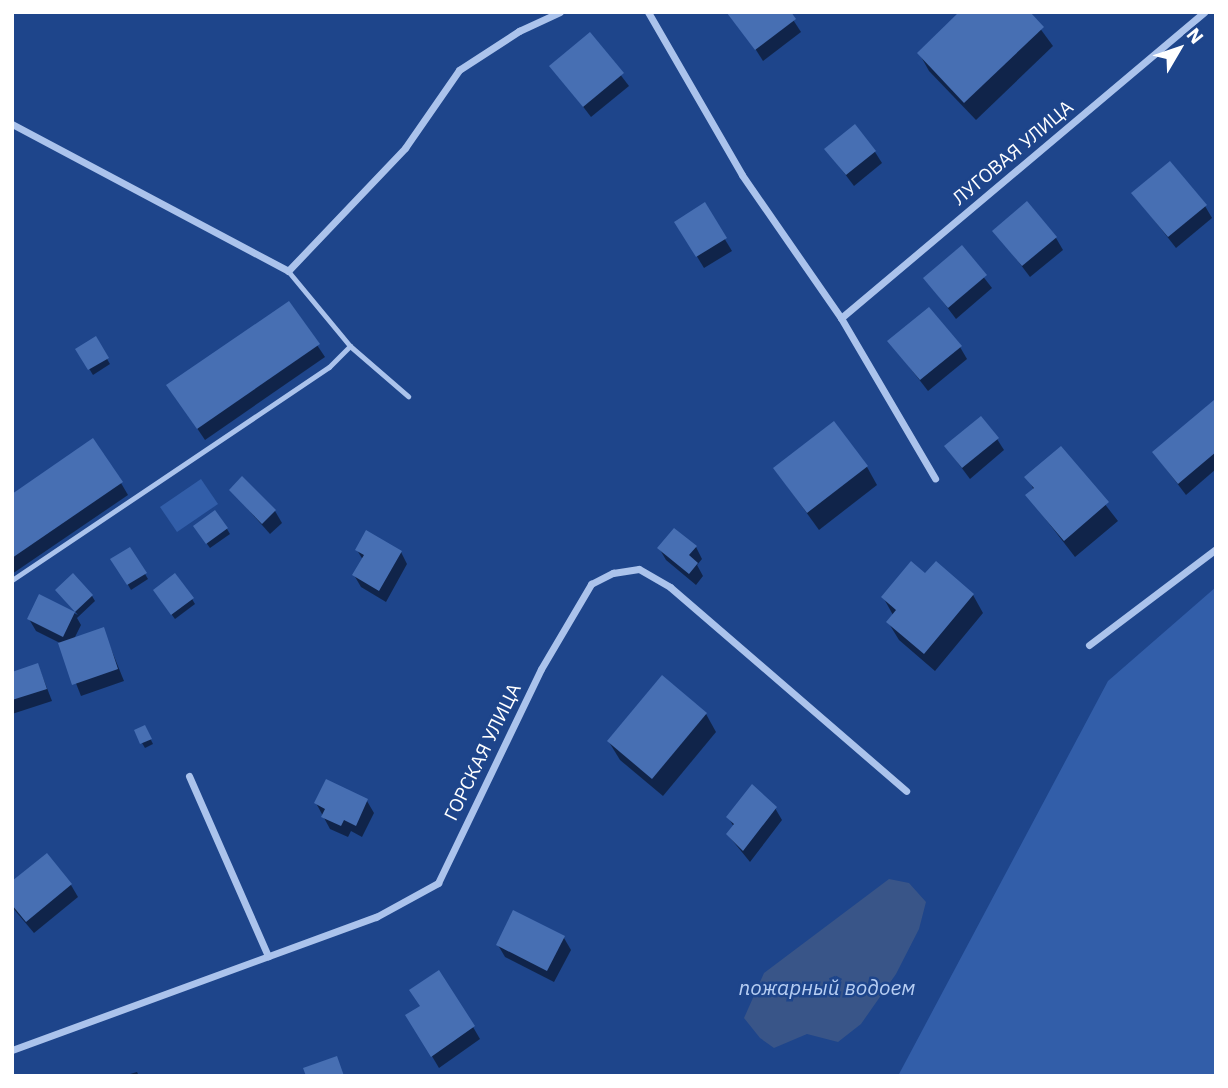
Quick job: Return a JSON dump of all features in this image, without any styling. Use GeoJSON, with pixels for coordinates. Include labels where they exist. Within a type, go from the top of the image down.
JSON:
{"type":"FeatureCollection","features":[{"type":"Feature","properties":{"kind":"street"},"geometry":{"type":"LineString","coordinates":[[12,124],[288,271],[405,148],[459,70],[519,31],[560,12]]}},
{"type":"Feature","properties":{"kind":"street"},"geometry":{"type":"LineString","coordinates":[[648,12],[742,175],[841,318],[935,478]]}},
{"type":"Feature","properties":{"kind":"street","name":"ЛУГОВАЯ УЛИЦА"},"geometry":{"type":"LineString","coordinates":[[841,318],[1204,12]]}},
{"type":"Feature","properties":{"kind":"street"},"geometry":{"type":"LineString","coordinates":[[1089,645],[1216,549]]}},
{"type":"Feature","properties":{"kind":"street","name":"ГОРСКАЯ УЛИЦА"},"geometry":{"type":"LineString","coordinates":[[12,1050],[376,917],[438,883],[541,669],[591,584],[613,573],[639,569],[670,586],[906,791]]}},
{"type":"Feature","properties":{"kind":"street"},"geometry":{"type":"LineString","coordinates":[[189,776],[268,956]]}},
{"type":"Feature","properties":{"kind":"lane"},"geometry":{"type":"LineString","coordinates":[[288,271],[350,346],[408,396]]}},
{"type":"Feature","properties":{"kind":"lane"},"geometry":{"type":"LineString","coordinates":[[12,580],[329,367],[350,346]]}},
{"type":"Feature","properties":{"kind":"shaded area"},"geometry":{"type":"Polygon","coordinates":[[[201,479],[218,504],[177,532],[160,507],[201,479]]]}},
{"type":"Feature","properties":{"kind":"shaded area"},"geometry":{"type":"Polygon","coordinates":[[[1216,587],[1216,1076],[898,1076],[1108,681],[1216,587]]]}},
{"type":"Feature","properties":{"kind":"water","name":"пожарный водоем"},"geometry":{"type":"Polygon","coordinates":[[[889,879],[909,883],[926,902],[919,929],[896,974],[861,1024],[838,1042],[807,1034],[774,1048],[760,1038],[744,1018],[764,973],[889,879]]]}},
{"type":"Feature","properties":{"kind":"building"},"geometry":{"type":"Polygon","coordinates":[[[791,12],[796,19],[755,50],[727,13],[791,12]]]}},
{"type":"Feature","properties":{"kind":"building"},"geometry":{"type":"Polygon","coordinates":[[[959,12],[1030,12],[1044,27],[964,103],[917,53],[959,12]]]}},
{"type":"Feature","properties":{"kind":"building"},"geometry":{"type":"Polygon","coordinates":[[[590,32],[624,73],[583,107],[549,66],[590,32]]]}},
{"type":"Feature","properties":{"kind":"building"},"geometry":{"type":"Polygon","coordinates":[[[855,124],[876,151],[846,175],[824,149],[855,124]]]}},
{"type":"Feature","properties":{"kind":"building"},"geometry":{"type":"Polygon","coordinates":[[[1170,161],[1207,205],[1168,237],[1131,193],[1170,161]]]}},
{"type":"Feature","properties":{"kind":"building"},"geometry":{"type":"Polygon","coordinates":[[[1027,201],[1057,237],[1022,266],[992,231],[1027,201]]]}},
{"type":"Feature","properties":{"kind":"building"},"geometry":{"type":"Polygon","coordinates":[[[705,202],[727,238],[696,257],[674,222],[705,202]]]}},
{"type":"Feature","properties":{"kind":"building"},"geometry":{"type":"Polygon","coordinates":[[[962,245],[987,275],[948,308],[923,278],[962,245]]]}},
{"type":"Feature","properties":{"kind":"building"},"geometry":{"type":"Polygon","coordinates":[[[289,301],[320,344],[197,429],[166,385],[289,301]]]}},
{"type":"Feature","properties":{"kind":"building"},"geometry":{"type":"Polygon","coordinates":[[[929,307],[962,346],[920,380],[887,341],[929,307]]]}},
{"type":"Feature","properties":{"kind":"building"},"geometry":{"type":"Polygon","coordinates":[[[96,336],[109,358],[88,370],[75,349],[96,336]]]}},
{"type":"Feature","properties":{"kind":"building"},"geometry":{"type":"Polygon","coordinates":[[[1214,400],[1216,452],[1178,484],[1152,452],[1214,400]]]}},
{"type":"Feature","properties":{"kind":"building"},"geometry":{"type":"Polygon","coordinates":[[[981,416],[999,438],[962,468],[944,446],[981,416]]]}},
{"type":"Feature","properties":{"kind":"building"},"geometry":{"type":"Polygon","coordinates":[[[834,421],[868,466],[807,513],[773,468],[834,421]]]}},
{"type":"Feature","properties":{"kind":"building"},"geometry":{"type":"Polygon","coordinates":[[[93,438],[123,482],[12,558],[12,494],[93,438]]]}},
{"type":"Feature","properties":{"kind":"building"},"geometry":{"type":"Polygon","coordinates":[[[1061,446],[1109,502],[1064,541],[1025,495],[1034,488],[1024,477],[1061,446]]]}},
{"type":"Feature","properties":{"kind":"building"},"geometry":{"type":"Polygon","coordinates":[[[242,476],[276,510],[262,524],[229,490],[242,476]]]}},
{"type":"Feature","properties":{"kind":"building"},"geometry":{"type":"Polygon","coordinates":[[[215,510],[228,528],[206,544],[193,526],[215,510]]]}},
{"type":"Feature","properties":{"kind":"building"},"geometry":{"type":"Polygon","coordinates":[[[674,528],[697,546],[689,555],[698,563],[689,574],[657,548],[674,528]]]}},
{"type":"Feature","properties":{"kind":"building"},"geometry":{"type":"Polygon","coordinates":[[[366,530],[402,551],[379,591],[352,575],[364,555],[355,550],[366,530]]]}},
{"type":"Feature","properties":{"kind":"building"},"geometry":{"type":"Polygon","coordinates":[[[130,547],[147,573],[127,585],[110,559],[130,547]]]}},
{"type":"Feature","properties":{"kind":"building"},"geometry":{"type":"Polygon","coordinates":[[[911,561],[925,573],[936,561],[974,594],[924,654],[886,622],[896,610],[881,597],[911,561]]]}},
{"type":"Feature","properties":{"kind":"building"},"geometry":{"type":"Polygon","coordinates":[[[73,573],[93,595],[75,612],[55,590],[73,573]]]}},
{"type":"Feature","properties":{"kind":"building"},"geometry":{"type":"Polygon","coordinates":[[[175,573],[194,598],[171,615],[153,590],[175,573]]]}},
{"type":"Feature","properties":{"kind":"building"},"geometry":{"type":"Polygon","coordinates":[[[39,594],[75,612],[63,637],[27,619],[39,594]]]}},
{"type":"Feature","properties":{"kind":"building"},"geometry":{"type":"Polygon","coordinates":[[[104,627],[118,669],[72,685],[58,643],[104,627]]]}},
{"type":"Feature","properties":{"kind":"building"},"geometry":{"type":"Polygon","coordinates":[[[38,663],[47,689],[12,700],[12,672],[38,663]]]}},
{"type":"Feature","properties":{"kind":"building"},"geometry":{"type":"Polygon","coordinates":[[[662,675],[707,713],[652,779],[607,741],[662,675]]]}},
{"type":"Feature","properties":{"kind":"building"},"geometry":{"type":"Polygon","coordinates":[[[145,725],[152,739],[140,744],[134,730],[145,725]]]}},
{"type":"Feature","properties":{"kind":"building"},"geometry":{"type":"Polygon","coordinates":[[[326,779],[368,799],[356,826],[344,820],[341,826],[321,817],[325,809],[314,803],[326,779]]]}},
{"type":"Feature","properties":{"kind":"building"},"geometry":{"type":"Polygon","coordinates":[[[752,784],[777,807],[743,851],[726,834],[734,824],[726,817],[752,784]]]}},
{"type":"Feature","properties":{"kind":"building"},"geometry":{"type":"Polygon","coordinates":[[[47,853],[72,884],[26,922],[12,905],[12,881],[47,853]]]}},
{"type":"Feature","properties":{"kind":"building"},"geometry":{"type":"Polygon","coordinates":[[[513,910],[565,936],[547,971],[496,945],[513,910]]]}},
{"type":"Feature","properties":{"kind":"building"},"geometry":{"type":"Polygon","coordinates":[[[439,970],[475,1026],[431,1057],[405,1015],[420,1006],[409,990],[439,970]]]}},
{"type":"Feature","properties":{"kind":"building"},"geometry":{"type":"Polygon","coordinates":[[[337,1056],[344,1076],[306,1076],[303,1068],[337,1056]]]}}]}
